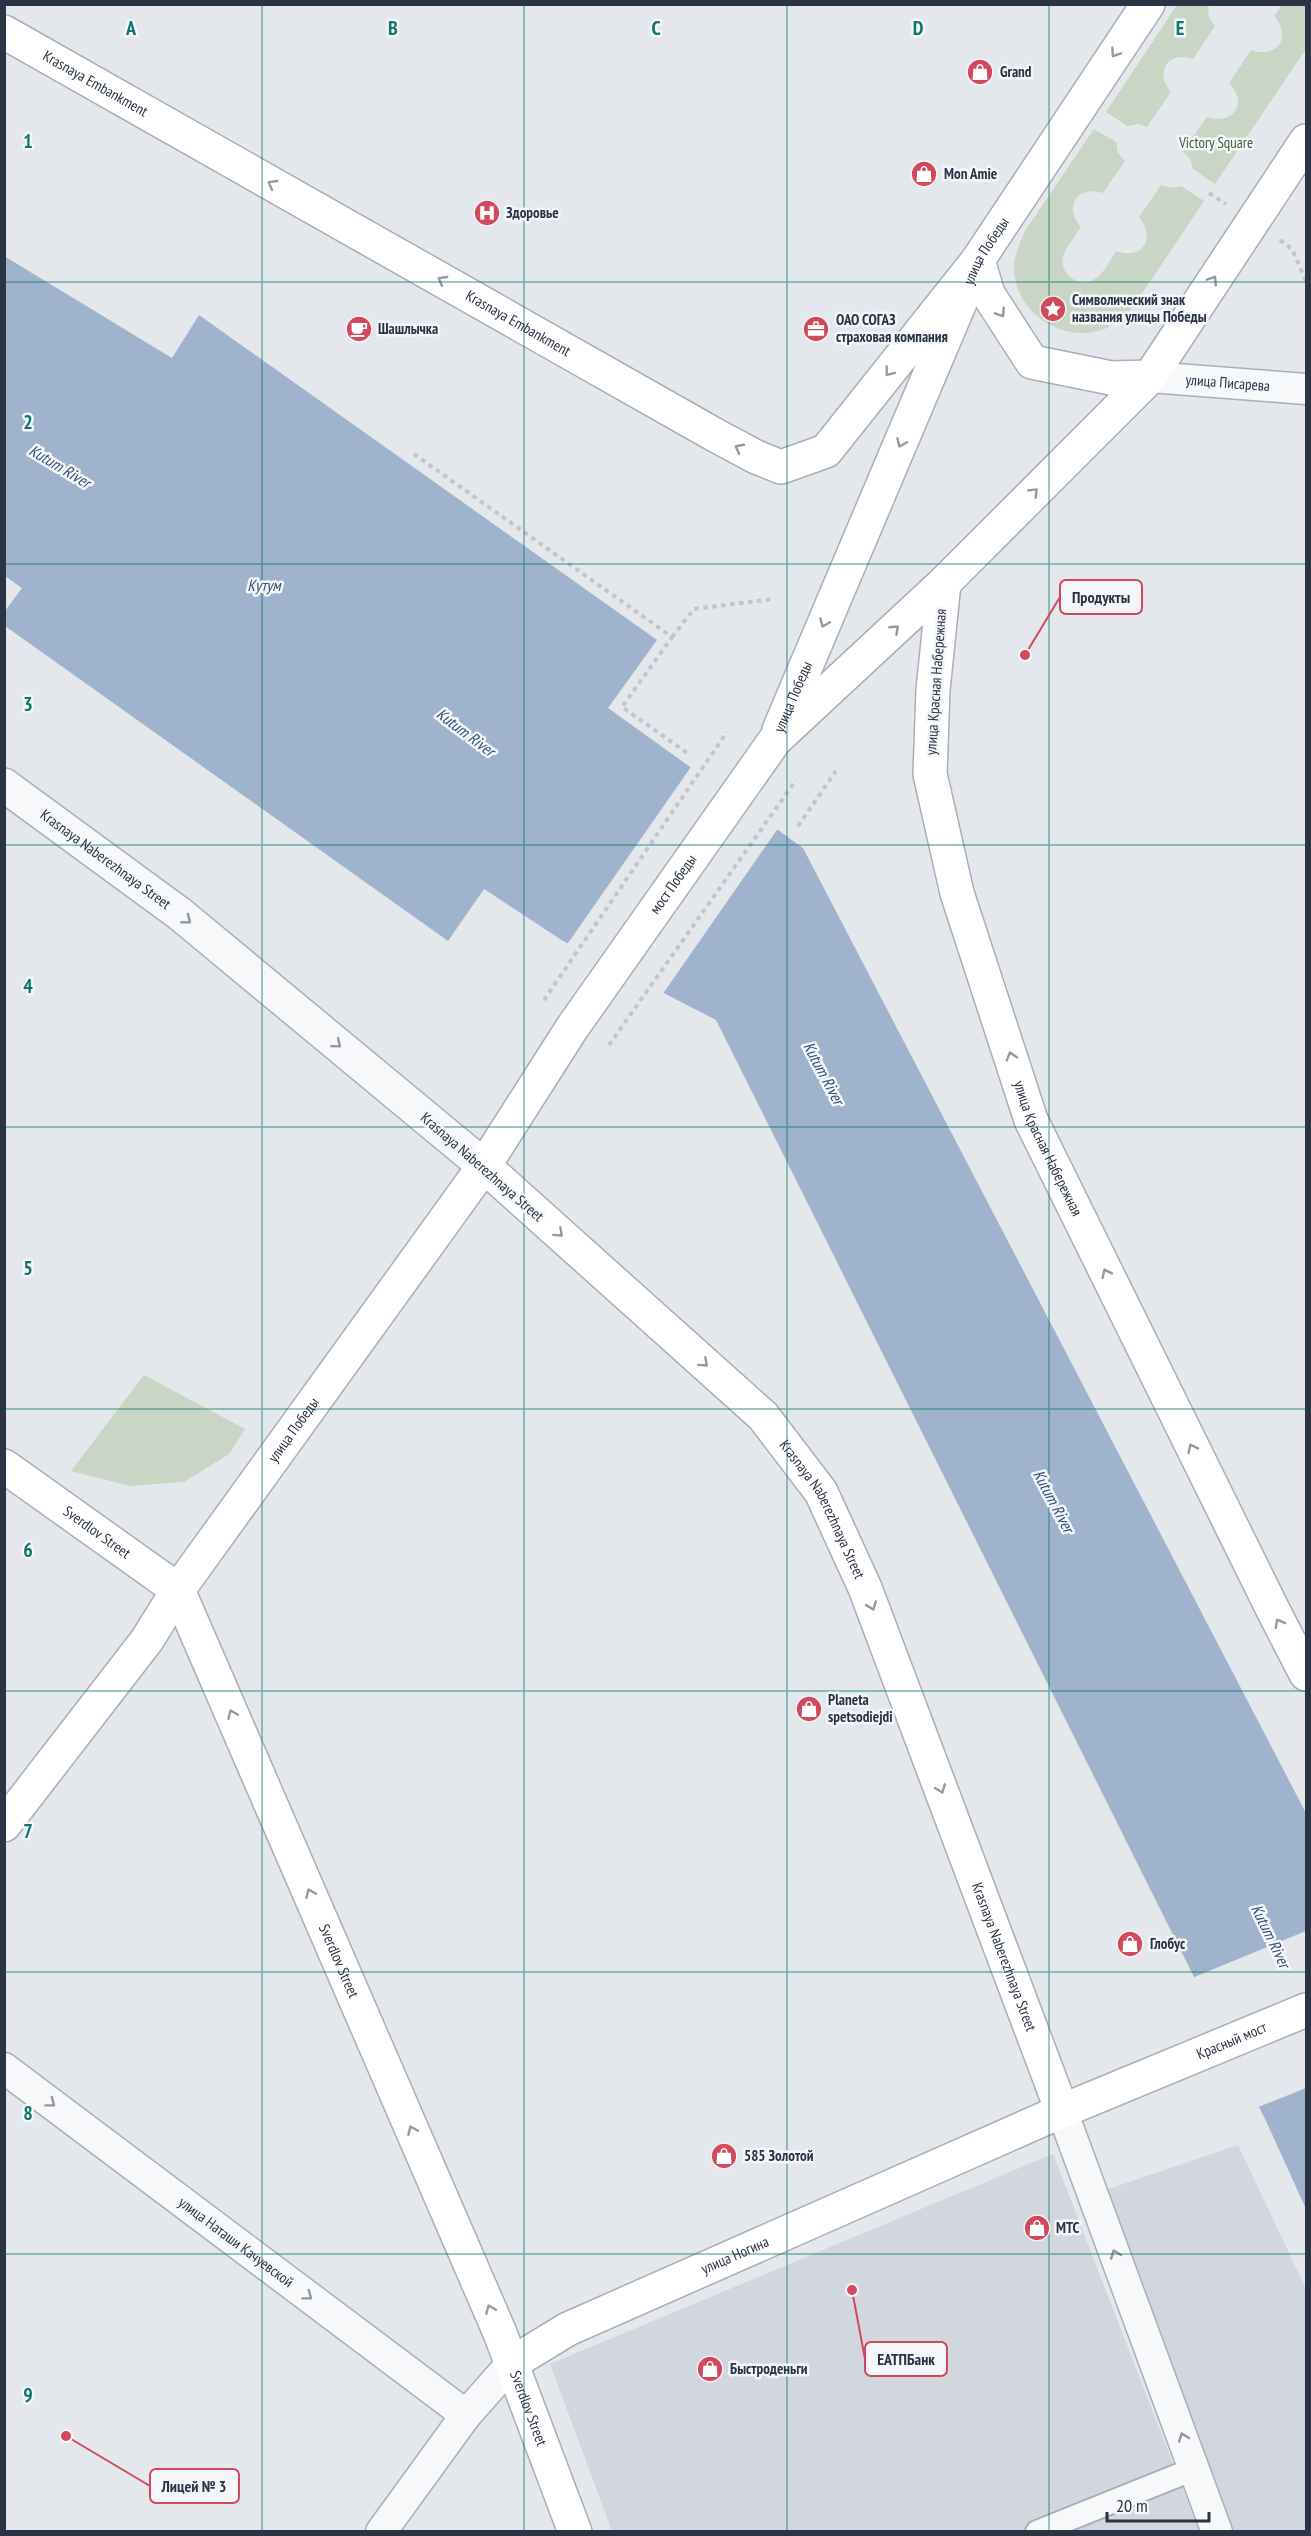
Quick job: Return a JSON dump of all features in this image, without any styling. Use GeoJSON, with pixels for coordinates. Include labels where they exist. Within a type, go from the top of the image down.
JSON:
{"type":"FeatureCollection","features":[{"type":"Feature","properties":{"kind":"main road","name":"улица Победы"},"geometry":{"type":"LineString","coordinates":[[775,740],[978,260],[1148,4]]}},
{"type":"Feature","properties":{"kind":"main road","name":"Krasnaya Embankment"},"geometry":{"type":"LineString","coordinates":[[4,32],[756,458],[781,467],[826,451],[978,260]]}},
{"type":"Feature","properties":{"kind":"main road","name":"улица Победы"},"geometry":{"type":"LineString","coordinates":[[775,740],[944,583],[1150,377],[1306,141]]}},
{"type":"Feature","properties":{"kind":"main road"},"geometry":{"type":"LineString","coordinates":[[978,260],[988,294],[1032,362],[1111,378],[1150,377]]}},
{"type":"Feature","properties":{"kind":"main road","name":"улица Красная Набережная"},"geometry":{"type":"LineString","coordinates":[[944,583],[933,690],[930,774],[957,893],[1031,1120],[1306,1674]]}},
{"type":"Feature","properties":{"kind":"main road","name":"мост Победы"},"geometry":{"type":"LineString","coordinates":[[572,1028],[775,740]]}},
{"type":"Feature","properties":{"kind":"main road","name":"улица Победы"},"geometry":{"type":"LineString","coordinates":[[4,1825],[147,1640],[178,1590],[484,1166],[572,1028]]}},
{"type":"Feature","properties":{"kind":"main road","name":"Krasnaya Naberezhnaya Street"},"geometry":{"type":"LineString","coordinates":[[484,1166],[763,1416],[821,1492],[865,1588],[1062,2110]]}},
{"type":"Feature","properties":{"kind":"main road","name":"Sverdlov Street"},"geometry":{"type":"LineString","coordinates":[[4,1466],[178,1590],[512,2363],[574,2532]]}},
{"type":"Feature","properties":{"kind":"main road","name":"Красный мост"},"geometry":{"type":"LineString","coordinates":[[1156,2072],[1306,2010]]}},
{"type":"Feature","properties":{"kind":"main road","name":"улица Ногина"},"geometry":{"type":"LineString","coordinates":[[512,2363],[568,2329],[1062,2110],[1156,2072]]}},
{"type":"Feature","properties":{"kind":"street","name":"улица Писарева"},"geometry":{"type":"LineString","coordinates":[[1150,377],[1306,389]]}},
{"type":"Feature","properties":{"kind":"street","name":"Krasnaya Naberezhnaya Street"},"geometry":{"type":"LineString","coordinates":[[4,785],[180,914],[484,1166]]}},
{"type":"Feature","properties":{"kind":"street","name":"улица Наташи Качуевской"},"geometry":{"type":"LineString","coordinates":[[4,2068],[466,2415]]}},
{"type":"Feature","properties":{"kind":"street","name":"Krasnaya Naberezhnaya Street"},"geometry":{"type":"LineString","coordinates":[[1062,2110],[1217,2532]]}},
{"type":"Feature","properties":{"kind":"street","name":"улица Ногина"},"geometry":{"type":"LineString","coordinates":[[381,2532],[466,2415],[512,2363]]}},
{"type":"Feature","properties":{"kind":"street"},"geometry":{"type":"LineString","coordinates":[[1037,2532],[1194,2469]]}},
{"type":"Feature","properties":{"kind":"path"},"geometry":{"type":"LineString","coordinates":[[1252,221],[1292,249],[1306,281]]}},
{"type":"Feature","properties":{"kind":"path"},"geometry":{"type":"LineString","coordinates":[[414,454],[672,637]]}},
{"type":"Feature","properties":{"kind":"path"},"geometry":{"type":"LineString","coordinates":[[690,755],[622,707],[694,609],[773,599]]}},
{"type":"Feature","properties":{"kind":"path"},"geometry":{"type":"LineString","coordinates":[[544,1000],[727,732]]}},
{"type":"Feature","properties":{"kind":"path"},"geometry":{"type":"LineString","coordinates":[[798,826],[836,771]]}},
{"type":"Feature","properties":{"kind":"path"},"geometry":{"type":"LineString","coordinates":[[609,1045],[796,780]]}},
{"type":"Feature","properties":{"kind":"shaded area"},"geometry":{"type":"Polygon","coordinates":[[[1238,2145],[1306,2289],[1306,2531],[1231,2531],[1100,2192],[1238,2145]]]}},
{"type":"Feature","properties":{"kind":"shaded area"},"geometry":{"type":"Polygon","coordinates":[[[1053,2154],[1199,2531],[612,2531],[550,2364],[1053,2154]]]}},
{"type":"Feature","properties":{"kind":"green space","name":"Victory Square"},"geometry":{"type":"Polygon","coordinates":[[[1177,5],[1208,5],[1209,18],[1215,26],[1193,59],[1177,58],[1166,65],[1164,77],[1171,92],[1147,127],[1138,124],[1127,126],[1106,112],[1177,5]]]}},
{"type":"Feature","properties":{"kind":"green space","name":"Victory Square"},"geometry":{"type":"Polygon","coordinates":[[[1282,5],[1306,5],[1306,49],[1215,184],[1193,169],[1190,159],[1183,151],[1207,117],[1224,118],[1235,111],[1238,98],[1229,83],[1251,50],[1269,51],[1275,49],[1279,44],[1282,31],[1274,16],[1282,5]]]}},
{"type":"Feature","properties":{"kind":"green space","name":"Victory Square"},"geometry":{"type":"Polygon","coordinates":[[[1094,129],[1116,142],[1118,153],[1125,161],[1103,193],[1086,192],[1076,199],[1073,205],[1073,212],[1081,227],[1063,256],[1064,268],[1070,277],[1081,282],[1093,280],[1103,271],[1116,251],[1133,253],[1144,246],[1146,233],[1139,217],[1161,185],[1171,188],[1181,186],[1204,201],[1126,314],[1107,328],[1074,333],[1058,329],[1032,311],[1022,298],[1016,283],[1014,266],[1025,231],[1094,129]]]}},
{"type":"Feature","properties":{"kind":"green space"},"geometry":{"type":"Polygon","coordinates":[[[144,1375],[245,1429],[229,1454],[184,1482],[130,1486],[71,1471],[144,1375]]]}},
{"type":"Feature","properties":{"kind":"water","name":"Кутум"},"geometry":{"type":"Polygon","coordinates":[[[4,256],[172,358],[199,315],[657,640],[608,708],[803,848],[1306,1813],[1306,2209],[1266,2121],[716,1020],[563,941],[484,889],[448,941],[5,626],[5,611],[22,588],[5,576],[4,256]]]}},
{"type":"Feature","properties":{"kind":"pier"},"geometry":{"type":"Polygon","coordinates":[[[693,764],[779,827],[662,995],[566,946],[693,764]]]}},
{"type":"Feature","properties":{"kind":"pier"},"geometry":{"type":"Polygon","coordinates":[[[1306,1931],[1306,2088],[1256,2108],[1192,1978],[1306,1931]]]}},
{"type":"Feature","properties":{"kind":"place","name":"Grand"},"geometry":{"type":"Point","coordinates":[980,72]}},
{"type":"Feature","properties":{"kind":"place","name":"Mon Amie"},"geometry":{"type":"Point","coordinates":[924,174]}},
{"type":"Feature","properties":{"kind":"place","name":"Здоровье"},"geometry":{"type":"Point","coordinates":[487,213]}},
{"type":"Feature","properties":{"kind":"place","name":"Символический знак названия улицы Победы"},"geometry":{"type":"Point","coordinates":[1053,309]}},
{"type":"Feature","properties":{"kind":"place","name":"Шашлычка"},"geometry":{"type":"Point","coordinates":[359,329]}},
{"type":"Feature","properties":{"kind":"place","name":"ОАО СОГАЗ страховая компания"},"geometry":{"type":"Point","coordinates":[816,329]}},
{"type":"Feature","properties":{"kind":"place","name":"Продукты"},"geometry":{"type":"Point","coordinates":[1025,655]}},
{"type":"Feature","properties":{"kind":"place","name":"Planeta spetsodiejdi"},"geometry":{"type":"Point","coordinates":[809,1709]}},
{"type":"Feature","properties":{"kind":"place","name":"Глобус"},"geometry":{"type":"Point","coordinates":[1130,1944]}},
{"type":"Feature","properties":{"kind":"place","name":"585 Золотой"},"geometry":{"type":"Point","coordinates":[724,2156]}},
{"type":"Feature","properties":{"kind":"place","name":"МТС"},"geometry":{"type":"Point","coordinates":[1037,2228]}},
{"type":"Feature","properties":{"kind":"place","name":"ЕАТПБанк"},"geometry":{"type":"Point","coordinates":[852,2290]}},
{"type":"Feature","properties":{"kind":"place","name":"Быстроденьги"},"geometry":{"type":"Point","coordinates":[710,2369]}},
{"type":"Feature","properties":{"kind":"place","name":"Лицей № 3"},"geometry":{"type":"Point","coordinates":[66,2436]}},
{"type":"Feature","properties":{"kind":"water label","name":"Kutum River"},"geometry":{"type":"Point","coordinates":[60,466]}},
{"type":"Feature","properties":{"kind":"water label","name":"Kutum River"},"geometry":{"type":"Point","coordinates":[466,732]}},
{"type":"Feature","properties":{"kind":"water label","name":"Kutum River"},"geometry":{"type":"Point","coordinates":[824,1073]}},
{"type":"Feature","properties":{"kind":"water label","name":"Kutum River"},"geometry":{"type":"Point","coordinates":[1054,1501]}},
{"type":"Feature","properties":{"kind":"water label","name":"Kutum River"},"geometry":{"type":"Point","coordinates":[1271,1936]}}]}
